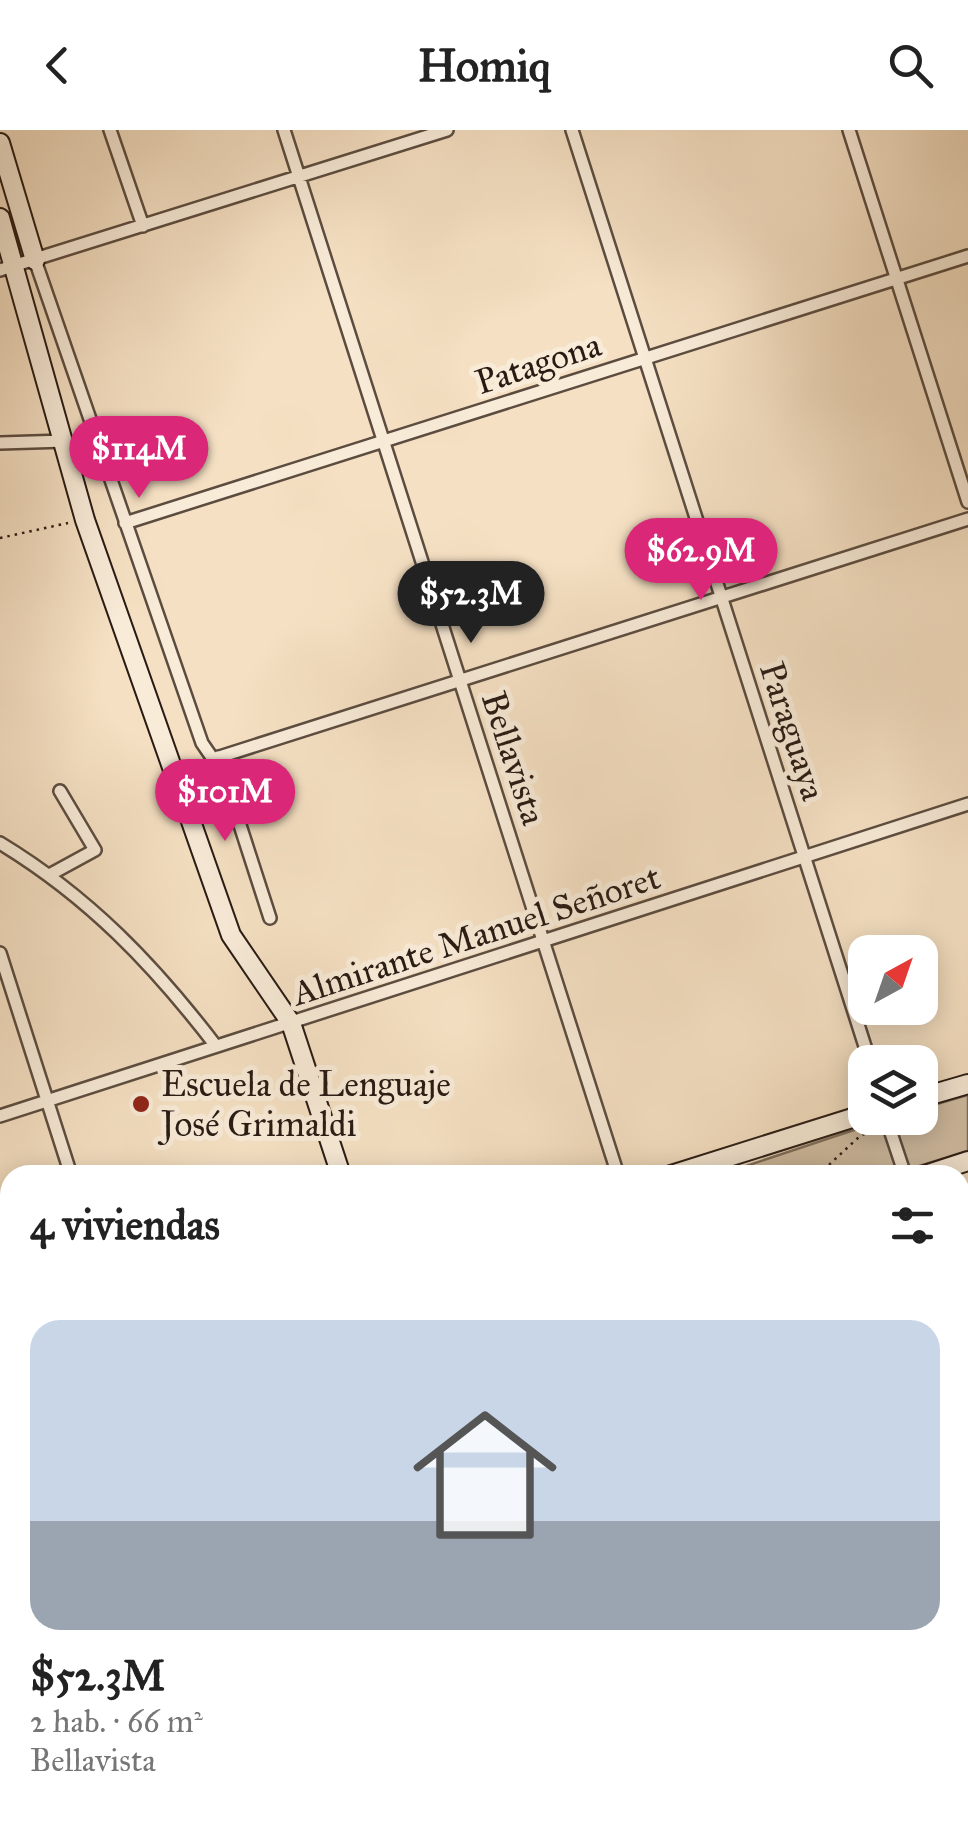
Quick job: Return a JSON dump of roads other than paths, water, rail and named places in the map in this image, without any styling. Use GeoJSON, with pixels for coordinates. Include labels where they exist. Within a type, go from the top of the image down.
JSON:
{"type":"FeatureCollection","features":[{"type":"Feature","properties":{"kind":"street"},"geometry":{"type":"LineString","coordinates":[[110,130],[143,226]]}},
{"type":"Feature","properties":{"kind":"street","name":"Bellavista"},"geometry":{"type":"LineString","coordinates":[[284,130],[615,1165]]}},
{"type":"Feature","properties":{"kind":"street"},"geometry":{"type":"LineString","coordinates":[[8,268],[446,130]]}},
{"type":"Feature","properties":{"kind":"street","name":"Paraguaya"},"geometry":{"type":"LineString","coordinates":[[572,130],[865,1045]]}},
{"type":"Feature","properties":{"kind":"street"},"geometry":{"type":"LineString","coordinates":[[849,130],[968,502]]}},
{"type":"Feature","properties":{"kind":"street"},"geometry":{"type":"LineString","coordinates":[[0,143],[35,260],[125,522],[202,743],[216,758],[270,918]]}},
{"type":"Feature","properties":{"kind":"street"},"geometry":{"type":"LineString","coordinates":[[0,218],[8,268],[65,440],[84,520],[231,935],[291,1022],[338,1165]]}},
{"type":"Feature","properties":{"kind":"street","name":"Patagona"},"geometry":{"type":"LineString","coordinates":[[125,522],[968,256]]}},
{"type":"Feature","properties":{"kind":"street"},"geometry":{"type":"LineString","coordinates":[[0,443],[65,440]]}},
{"type":"Feature","properties":{"kind":"street"},"geometry":{"type":"LineString","coordinates":[[216,758],[968,519]]}},
{"type":"Feature","properties":{"kind":"street"},"geometry":{"type":"LineString","coordinates":[[51,874],[95,850],[60,791]]}},
{"type":"Feature","properties":{"kind":"street","name":"Almirante Manuel Señoret"},"geometry":{"type":"LineString","coordinates":[[0,1116],[968,804]]}},
{"type":"Feature","properties":{"kind":"street"},"geometry":{"type":"LineString","coordinates":[[0,842],[51,874],[159,971],[216,1046]]}},
{"type":"Feature","properties":{"kind":"street"},"geometry":{"type":"LineString","coordinates":[[0,953],[68,1165]]}},
{"type":"Feature","properties":{"kind":"street"},"geometry":{"type":"LineString","coordinates":[[938,1093],[968,1084]]}},
{"type":"Feature","properties":{"kind":"street"},"geometry":{"type":"LineString","coordinates":[[703,1165],[848,1119]]}},
{"type":"Feature","properties":{"kind":"street"},"geometry":{"type":"LineString","coordinates":[[891,1135],[902,1165]]}},
{"type":"Feature","properties":{"kind":"place","name":"Escuela de Lenguaje José Grimaldi"},"geometry":{"type":"Point","coordinates":[141,1104]}}]}
